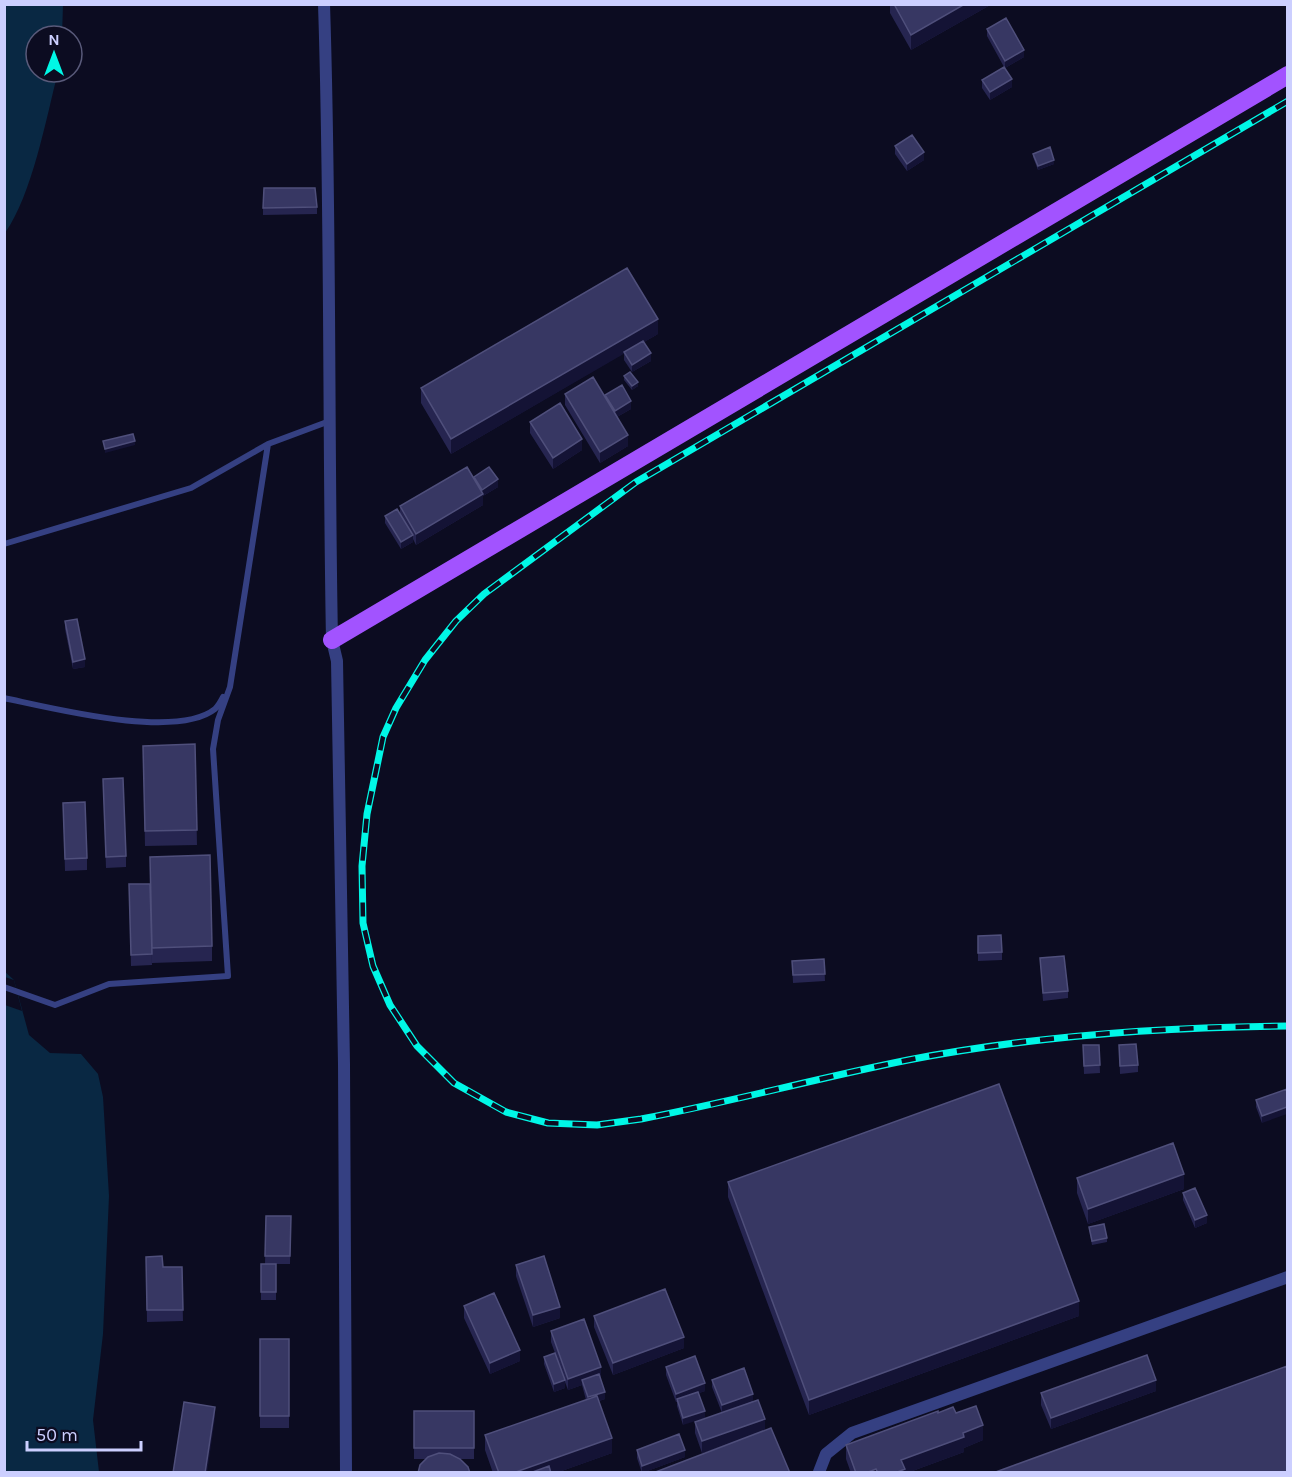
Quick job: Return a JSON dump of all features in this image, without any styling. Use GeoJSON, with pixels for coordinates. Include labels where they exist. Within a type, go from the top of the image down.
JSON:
{"type":"FeatureCollection","features":[{"type":"Feature","properties":{"kind":"main road"},"geometry":{"type":"LineString","coordinates":[[332,640],[1287,75]]}},
{"type":"Feature","properties":{"kind":"street"},"geometry":{"type":"LineString","coordinates":[[324,4],[331,366],[327,422],[332,640],[337,661],[344,1064],[345,1473]]}},
{"type":"Feature","properties":{"kind":"street"},"geometry":{"type":"LineString","coordinates":[[819,1473],[826,1454],[852,1433],[1287,1277]]}},
{"type":"Feature","properties":{"kind":"lane"},"geometry":{"type":"LineString","coordinates":[[4,544],[191,488],[268,444],[327,422]]}},
{"type":"Feature","properties":{"kind":"lane"},"geometry":{"type":"LineString","coordinates":[[4,987],[55,1005],[109,984],[228,976],[213,749],[218,720],[230,687],[268,444]]}},
{"type":"Feature","properties":{"kind":"lane"},"geometry":{"type":"LineString","coordinates":[[4,699],[110,719],[155,723],[196,717],[216,709],[230,687]]}},
{"type":"Feature","properties":{"kind":"water"},"geometry":{"type":"Polygon","coordinates":[[[5,4],[63,5],[62,24],[24,24],[24,84],[55,84],[30,178],[15,217],[5,233],[5,4]]]}},
{"type":"Feature","properties":{"kind":"water"},"geometry":{"type":"Polygon","coordinates":[[[4,971],[14,980],[29,1035],[50,1053],[81,1054],[98,1074],[103,1097],[109,1196],[103,1334],[93,1420],[99,1472],[5,1472],[4,971]]]}},
{"type":"Feature","properties":{"kind":"pier"},"geometry":{"type":"Polygon","coordinates":[[[5,977],[14,980],[22,1011],[5,1005],[5,977]]]}},
{"type":"Feature","properties":{"kind":"building"},"geometry":{"type":"Polygon","coordinates":[[[894,4],[965,4],[911,35],[894,4]]]}},
{"type":"Feature","properties":{"kind":"building"},"geometry":{"type":"Polygon","coordinates":[[[1006,18],[1024,50],[1005,61],[987,29],[1006,18]]]}},
{"type":"Feature","properties":{"kind":"building"},"geometry":{"type":"Polygon","coordinates":[[[1004,67],[1012,79],[990,92],[982,80],[1004,67]]]}},
{"type":"Feature","properties":{"kind":"building"},"geometry":{"type":"Polygon","coordinates":[[[912,135],[924,152],[907,164],[895,146],[912,135]]]}},
{"type":"Feature","properties":{"kind":"building"},"geometry":{"type":"Polygon","coordinates":[[[1050,147],[1054,160],[1038,166],[1033,154],[1050,147]]]}},
{"type":"Feature","properties":{"kind":"building"},"geometry":{"type":"Polygon","coordinates":[[[264,188],[315,188],[317,207],[263,208],[264,188]]]}},
{"type":"Feature","properties":{"kind":"building"},"geometry":{"type":"Polygon","coordinates":[[[627,268],[658,319],[451,439],[421,388],[627,268]]]}},
{"type":"Feature","properties":{"kind":"building"},"geometry":{"type":"Polygon","coordinates":[[[643,341],[651,353],[632,365],[624,352],[643,341]]]}},
{"type":"Feature","properties":{"kind":"building"},"geometry":{"type":"Polygon","coordinates":[[[630,372],[638,382],[632,386],[624,376],[630,372]]]}},
{"type":"Feature","properties":{"kind":"building"},"geometry":{"type":"Polygon","coordinates":[[[593,377],[628,435],[600,452],[565,394],[593,377]]]}},
{"type":"Feature","properties":{"kind":"building"},"geometry":{"type":"Polygon","coordinates":[[[622,385],[631,401],[615,411],[605,395],[622,385]]]}},
{"type":"Feature","properties":{"kind":"building"},"geometry":{"type":"Polygon","coordinates":[[[560,403],[582,439],[553,458],[530,422],[560,403]]]}},
{"type":"Feature","properties":{"kind":"building"},"geometry":{"type":"Polygon","coordinates":[[[133,434],[135,441],[105,449],[103,441],[133,434]]]}},
{"type":"Feature","properties":{"kind":"building"},"geometry":{"type":"Polygon","coordinates":[[[467,467],[483,494],[416,534],[400,506],[467,467]]]}},
{"type":"Feature","properties":{"kind":"building"},"geometry":{"type":"Polygon","coordinates":[[[489,467],[498,479],[482,490],[474,477],[489,467]]]}},
{"type":"Feature","properties":{"kind":"building"},"geometry":{"type":"Polygon","coordinates":[[[397,509],[413,535],[401,542],[385,516],[397,509]]]}},
{"type":"Feature","properties":{"kind":"building"},"geometry":{"type":"Polygon","coordinates":[[[77,619],[85,659],[73,662],[65,621],[77,619]]]}},
{"type":"Feature","properties":{"kind":"building"},"geometry":{"type":"Polygon","coordinates":[[[195,744],[197,830],[145,831],[143,746],[195,744]]]}},
{"type":"Feature","properties":{"kind":"building"},"geometry":{"type":"Polygon","coordinates":[[[123,778],[126,856],[106,857],[103,779],[123,778]]]}},
{"type":"Feature","properties":{"kind":"building"},"geometry":{"type":"Polygon","coordinates":[[[85,802],[87,858],[65,859],[63,803],[85,802]]]}},
{"type":"Feature","properties":{"kind":"building"},"geometry":{"type":"Polygon","coordinates":[[[210,855],[212,946],[152,948],[150,857],[210,855]]]}},
{"type":"Feature","properties":{"kind":"building"},"geometry":{"type":"Polygon","coordinates":[[[129,884],[150,884],[152,954],[131,955],[129,884]]]}},
{"type":"Feature","properties":{"kind":"building"},"geometry":{"type":"Polygon","coordinates":[[[1001,935],[1002,952],[978,953],[978,936],[1001,935]]]}},
{"type":"Feature","properties":{"kind":"building"},"geometry":{"type":"Polygon","coordinates":[[[1064,956],[1068,991],[1043,993],[1040,958],[1064,956]]]}},
{"type":"Feature","properties":{"kind":"building"},"geometry":{"type":"Polygon","coordinates":[[[824,959],[825,974],[793,975],[792,961],[824,959]]]}},
{"type":"Feature","properties":{"kind":"building"},"geometry":{"type":"Polygon","coordinates":[[[1136,1044],[1138,1065],[1120,1066],[1119,1045],[1136,1044]]]}},
{"type":"Feature","properties":{"kind":"building"},"geometry":{"type":"Polygon","coordinates":[[[1083,1045],[1099,1045],[1100,1065],[1084,1066],[1083,1045]]]}},
{"type":"Feature","properties":{"kind":"building"},"geometry":{"type":"Polygon","coordinates":[[[999,1084],[1079,1301],[809,1400],[728,1182],[999,1084]]]}},
{"type":"Feature","properties":{"kind":"building"},"geometry":{"type":"Polygon","coordinates":[[[1287,1089],[1287,1107],[1262,1116],[1256,1100],[1287,1089]]]}},
{"type":"Feature","properties":{"kind":"building"},"geometry":{"type":"Polygon","coordinates":[[[1173,1143],[1184,1174],[1088,1209],[1077,1178],[1173,1143]]]}},
{"type":"Feature","properties":{"kind":"building"},"geometry":{"type":"Polygon","coordinates":[[[1195,1188],[1207,1215],[1195,1220],[1183,1193],[1195,1188]]]}},
{"type":"Feature","properties":{"kind":"building"},"geometry":{"type":"Polygon","coordinates":[[[266,1216],[291,1216],[290,1256],[265,1256],[266,1216]]]}},
{"type":"Feature","properties":{"kind":"building"},"geometry":{"type":"Polygon","coordinates":[[[1104,1224],[1107,1238],[1092,1241],[1089,1227],[1104,1224]]]}},
{"type":"Feature","properties":{"kind":"building"},"geometry":{"type":"Polygon","coordinates":[[[162,1256],[163,1267],[182,1267],[183,1310],[147,1310],[146,1257],[162,1256]]]}},
{"type":"Feature","properties":{"kind":"building"},"geometry":{"type":"Polygon","coordinates":[[[544,1256],[560,1307],[533,1315],[516,1265],[544,1256]]]}},
{"type":"Feature","properties":{"kind":"building"},"geometry":{"type":"Polygon","coordinates":[[[261,1264],[276,1264],[276,1292],[261,1292],[261,1264]]]}},
{"type":"Feature","properties":{"kind":"building"},"geometry":{"type":"Polygon","coordinates":[[[665,1289],[684,1337],[613,1363],[594,1316],[665,1289]]]}},
{"type":"Feature","properties":{"kind":"building"},"geometry":{"type":"Polygon","coordinates":[[[494,1293],[520,1350],[490,1363],[464,1306],[494,1293]]]}},
{"type":"Feature","properties":{"kind":"building"},"geometry":{"type":"Polygon","coordinates":[[[584,1319],[601,1367],[568,1379],[551,1331],[584,1319]]]}},
{"type":"Feature","properties":{"kind":"building"},"geometry":{"type":"Polygon","coordinates":[[[260,1339],[289,1339],[289,1416],[260,1416],[260,1339]]]}},
{"type":"Feature","properties":{"kind":"building"},"geometry":{"type":"Polygon","coordinates":[[[555,1353],[565,1380],[554,1384],[544,1357],[555,1353]]]}},
{"type":"Feature","properties":{"kind":"building"},"geometry":{"type":"Polygon","coordinates":[[[1147,1355],[1156,1380],[1051,1418],[1041,1393],[1147,1355]]]}},
{"type":"Feature","properties":{"kind":"building"},"geometry":{"type":"Polygon","coordinates":[[[695,1356],[705,1383],[676,1394],[666,1367],[695,1356]]]}},
{"type":"Feature","properties":{"kind":"building"},"geometry":{"type":"Polygon","coordinates":[[[1287,1366],[1287,1473],[993,1473],[1287,1366]]]}},
{"type":"Feature","properties":{"kind":"building"},"geometry":{"type":"Polygon","coordinates":[[[744,1368],[753,1394],[722,1405],[712,1380],[744,1368]]]}},
{"type":"Feature","properties":{"kind":"building"},"geometry":{"type":"Polygon","coordinates":[[[599,1374],[605,1392],[588,1397],[582,1380],[599,1374]]]}},
{"type":"Feature","properties":{"kind":"building"},"geometry":{"type":"Polygon","coordinates":[[[698,1392],[705,1411],[683,1418],[677,1399],[698,1392]]]}},
{"type":"Feature","properties":{"kind":"building"},"geometry":{"type":"Polygon","coordinates":[[[597,1396],[612,1438],[513,1473],[499,1473],[485,1435],[597,1396]]]}},
{"type":"Feature","properties":{"kind":"building"},"geometry":{"type":"Polygon","coordinates":[[[758,1400],[765,1419],[702,1441],[695,1422],[758,1400]]]}},
{"type":"Feature","properties":{"kind":"building"},"geometry":{"type":"Polygon","coordinates":[[[184,1402],[215,1407],[205,1473],[173,1473],[184,1402]]]}},
{"type":"Feature","properties":{"kind":"building"},"geometry":{"type":"Polygon","coordinates":[[[976,1406],[983,1425],[963,1433],[964,1437],[901,1460],[905,1469],[895,1473],[878,1473],[876,1469],[866,1473],[856,1473],[846,1445],[938,1411],[938,1413],[953,1407],[956,1413],[976,1406]]]}},
{"type":"Feature","properties":{"kind":"building"},"geometry":{"type":"Polygon","coordinates":[[[414,1411],[474,1411],[474,1448],[414,1448],[414,1411]]]}},
{"type":"Feature","properties":{"kind":"building"},"geometry":{"type":"Polygon","coordinates":[[[771,1428],[790,1473],[653,1473],[771,1428]]]}},
{"type":"Feature","properties":{"kind":"building"},"geometry":{"type":"Polygon","coordinates":[[[679,1434],[685,1450],[642,1466],[637,1450],[679,1434]]]}},
{"type":"Feature","properties":{"kind":"building"},"geometry":{"type":"Polygon","coordinates":[[[439,1453],[450,1454],[460,1459],[468,1467],[470,1473],[418,1473],[420,1465],[428,1457],[439,1453]]]}},
{"type":"Feature","properties":{"kind":"building"},"geometry":{"type":"Polygon","coordinates":[[[549,1466],[551,1473],[530,1473],[549,1466]]]}},
{"type":"Feature","properties":{"kind":"railway"},"geometry":{"type":"LineString","coordinates":[[1288,101],[636,482],[484,594],[456,621],[425,660],[396,708],[383,737],[367,814],[362,866],[363,923],[373,966],[390,1005],[417,1046],[454,1083],[506,1112],[548,1123],[597,1125],[641,1119],[908,1060],[1002,1045],[1097,1034],[1192,1028],[1288,1026]]}}]}
